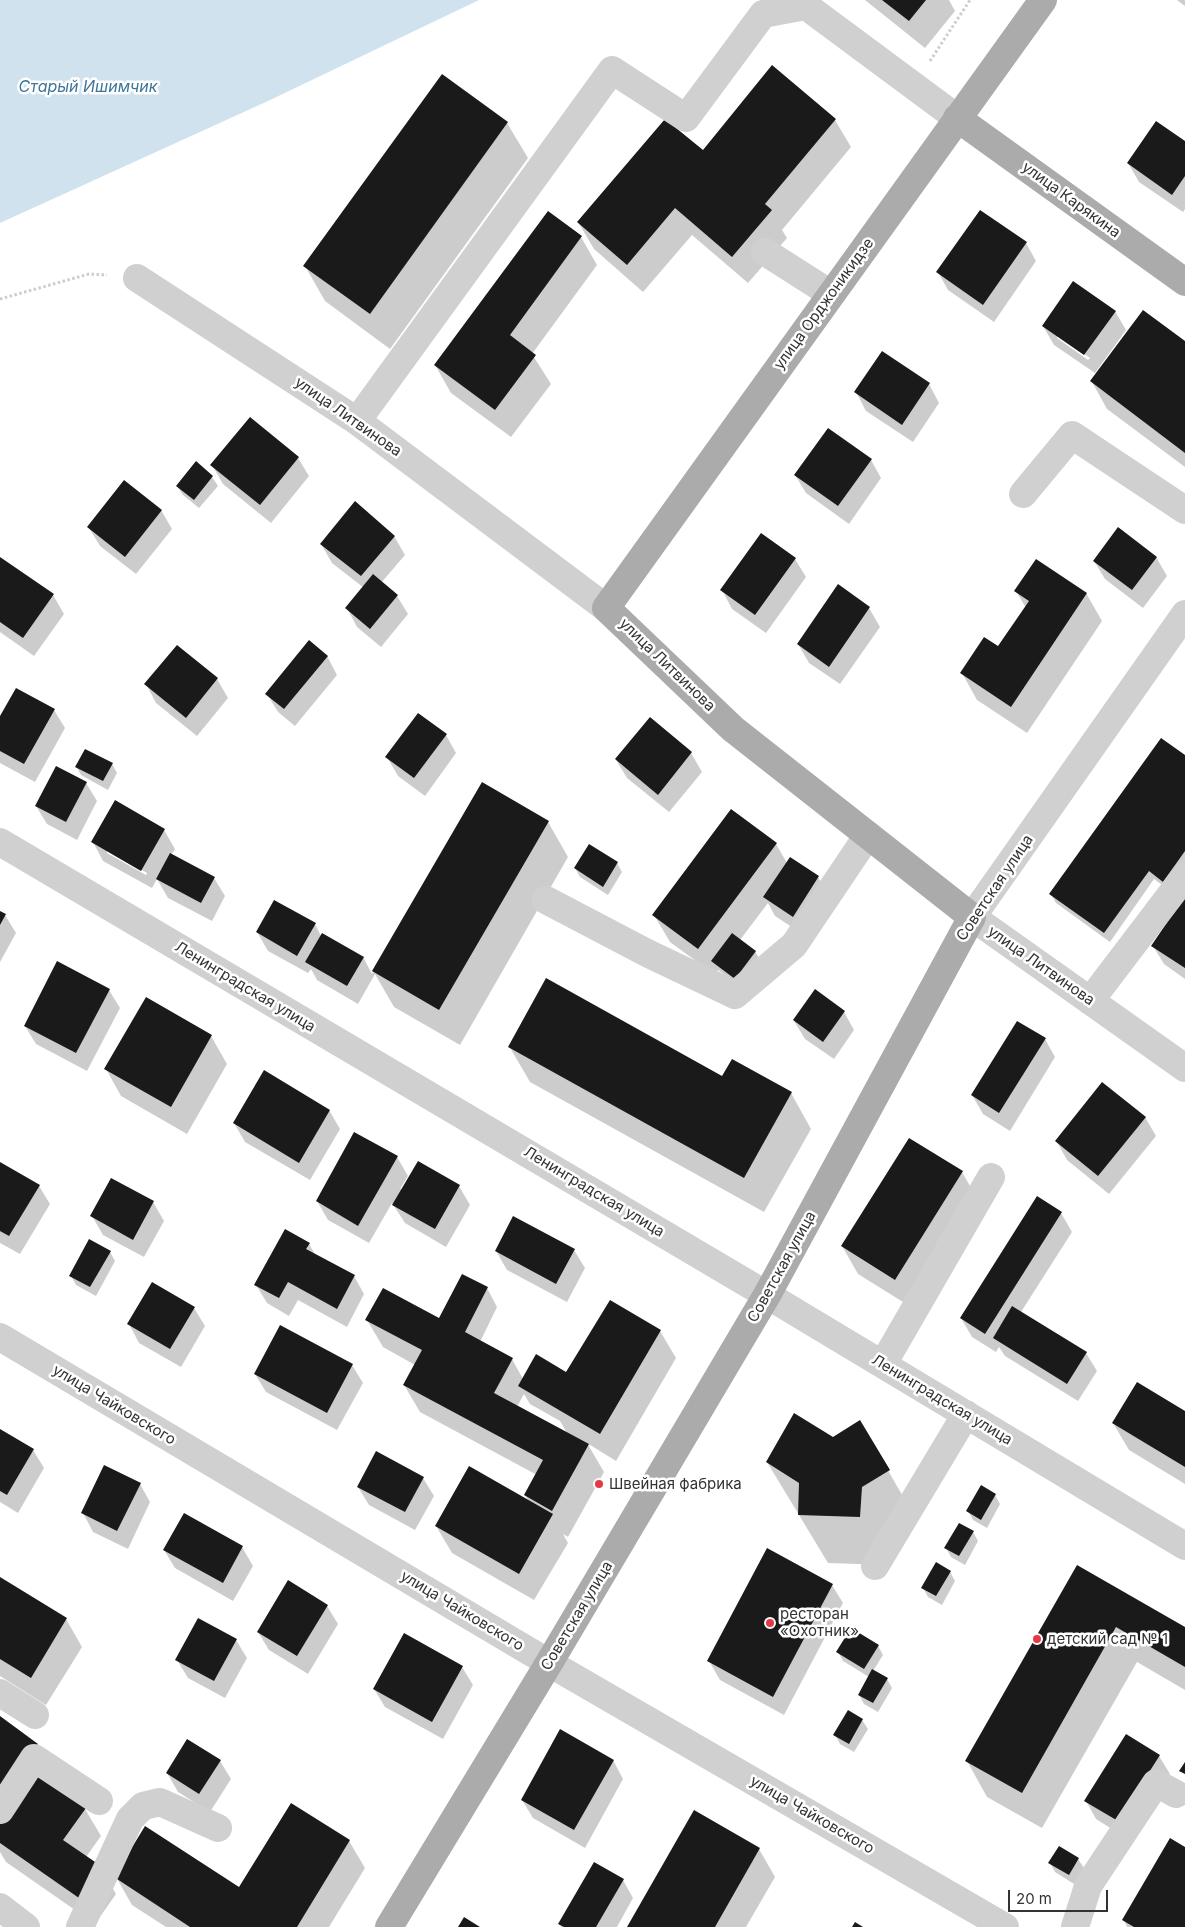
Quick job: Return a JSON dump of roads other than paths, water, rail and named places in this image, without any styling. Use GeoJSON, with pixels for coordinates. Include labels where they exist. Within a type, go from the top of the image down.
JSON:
{"type":"FeatureCollection","features":[{"type":"Feature","properties":{"kind":"main road","name":"улица Орджоникидзе"},"geometry":{"type":"LineString","coordinates":[[606,608],[1043,0]]}},
{"type":"Feature","properties":{"kind":"main road","name":"улица Карякина"},"geometry":{"type":"LineString","coordinates":[[957,118],[1185,282]]}},
{"type":"Feature","properties":{"kind":"main road","name":"улица Литвинова"},"geometry":{"type":"LineString","coordinates":[[606,608],[733,729],[972,917]]}},
{"type":"Feature","properties":{"kind":"main road","name":"Советская улица"},"geometry":{"type":"LineString","coordinates":[[388,1927],[549,1663],[767,1295],[972,917]]}},
{"type":"Feature","properties":{"kind":"street"},"geometry":{"type":"LineString","coordinates":[[357,421],[612,70],[686,118],[763,14],[806,6],[957,118]]}},
{"type":"Feature","properties":{"kind":"street"},"geometry":{"type":"LineString","coordinates":[[765,252],[831,294]]}},
{"type":"Feature","properties":{"kind":"street","name":"улица Литвинова"},"geometry":{"type":"LineString","coordinates":[[138,278],[357,421],[606,608]]}},
{"type":"Feature","properties":{"kind":"street"},"geometry":{"type":"LineString","coordinates":[[1023,494],[1072,435],[1185,510]]}},
{"type":"Feature","properties":{"kind":"street","name":"Советская улица"},"geometry":{"type":"LineString","coordinates":[[972,917],[1185,614]]}},
{"type":"Feature","properties":{"kind":"street"},"geometry":{"type":"LineString","coordinates":[[546,900],[647,953],[735,995],[794,945],[868,835]]}},
{"type":"Feature","properties":{"kind":"street","name":"Ленинградская улица"},"geometry":{"type":"LineString","coordinates":[[0,842],[767,1295],[1185,1546]]}},
{"type":"Feature","properties":{"kind":"street"},"geometry":{"type":"LineString","coordinates":[[1090,1001],[1185,876]]}},
{"type":"Feature","properties":{"kind":"street","name":"улица Литвинова"},"geometry":{"type":"LineString","coordinates":[[972,917],[1185,1068]]}},
{"type":"Feature","properties":{"kind":"street"},"geometry":{"type":"LineString","coordinates":[[883,1364],[991,1177]]}},
{"type":"Feature","properties":{"kind":"street","name":"улица Чайковского"},"geometry":{"type":"LineString","coordinates":[[0,1337],[549,1663],[1005,1927]]}},
{"type":"Feature","properties":{"kind":"street"},"geometry":{"type":"LineString","coordinates":[[875,1566],[966,1414]]}},
{"type":"Feature","properties":{"kind":"street"},"geometry":{"type":"LineString","coordinates":[[0,1694],[35,1715]]}},
{"type":"Feature","properties":{"kind":"street"},"geometry":{"type":"LineString","coordinates":[[0,1810],[34,1758],[99,1801]]}},
{"type":"Feature","properties":{"kind":"street"},"geometry":{"type":"LineString","coordinates":[[1075,1927],[1088,1886],[1156,1782],[1176,1794]]}},
{"type":"Feature","properties":{"kind":"street"},"geometry":{"type":"LineString","coordinates":[[80,1927],[130,1819],[143,1806],[160,1802],[218,1828]]}},
{"type":"Feature","properties":{"kind":"street"},"geometry":{"type":"LineString","coordinates":[[0,1907],[26,1927]]}},
{"type":"Feature","properties":{"kind":"water","name":"Старый Ишимчик"},"geometry":{"type":"Polygon","coordinates":[[[0,0],[479,0],[268,101],[0,223],[0,0]]]}},
{"type":"Feature","properties":{"kind":"place","name":"Швейная фабрика"},"geometry":{"type":"Point","coordinates":[599,1484]}},
{"type":"Feature","properties":{"kind":"place","name":"ресторан «Охотник»"},"geometry":{"type":"Point","coordinates":[770,1623]}},
{"type":"Feature","properties":{"kind":"place","name":"детский сад № 1"},"geometry":{"type":"Point","coordinates":[1037,1639]}}]}
